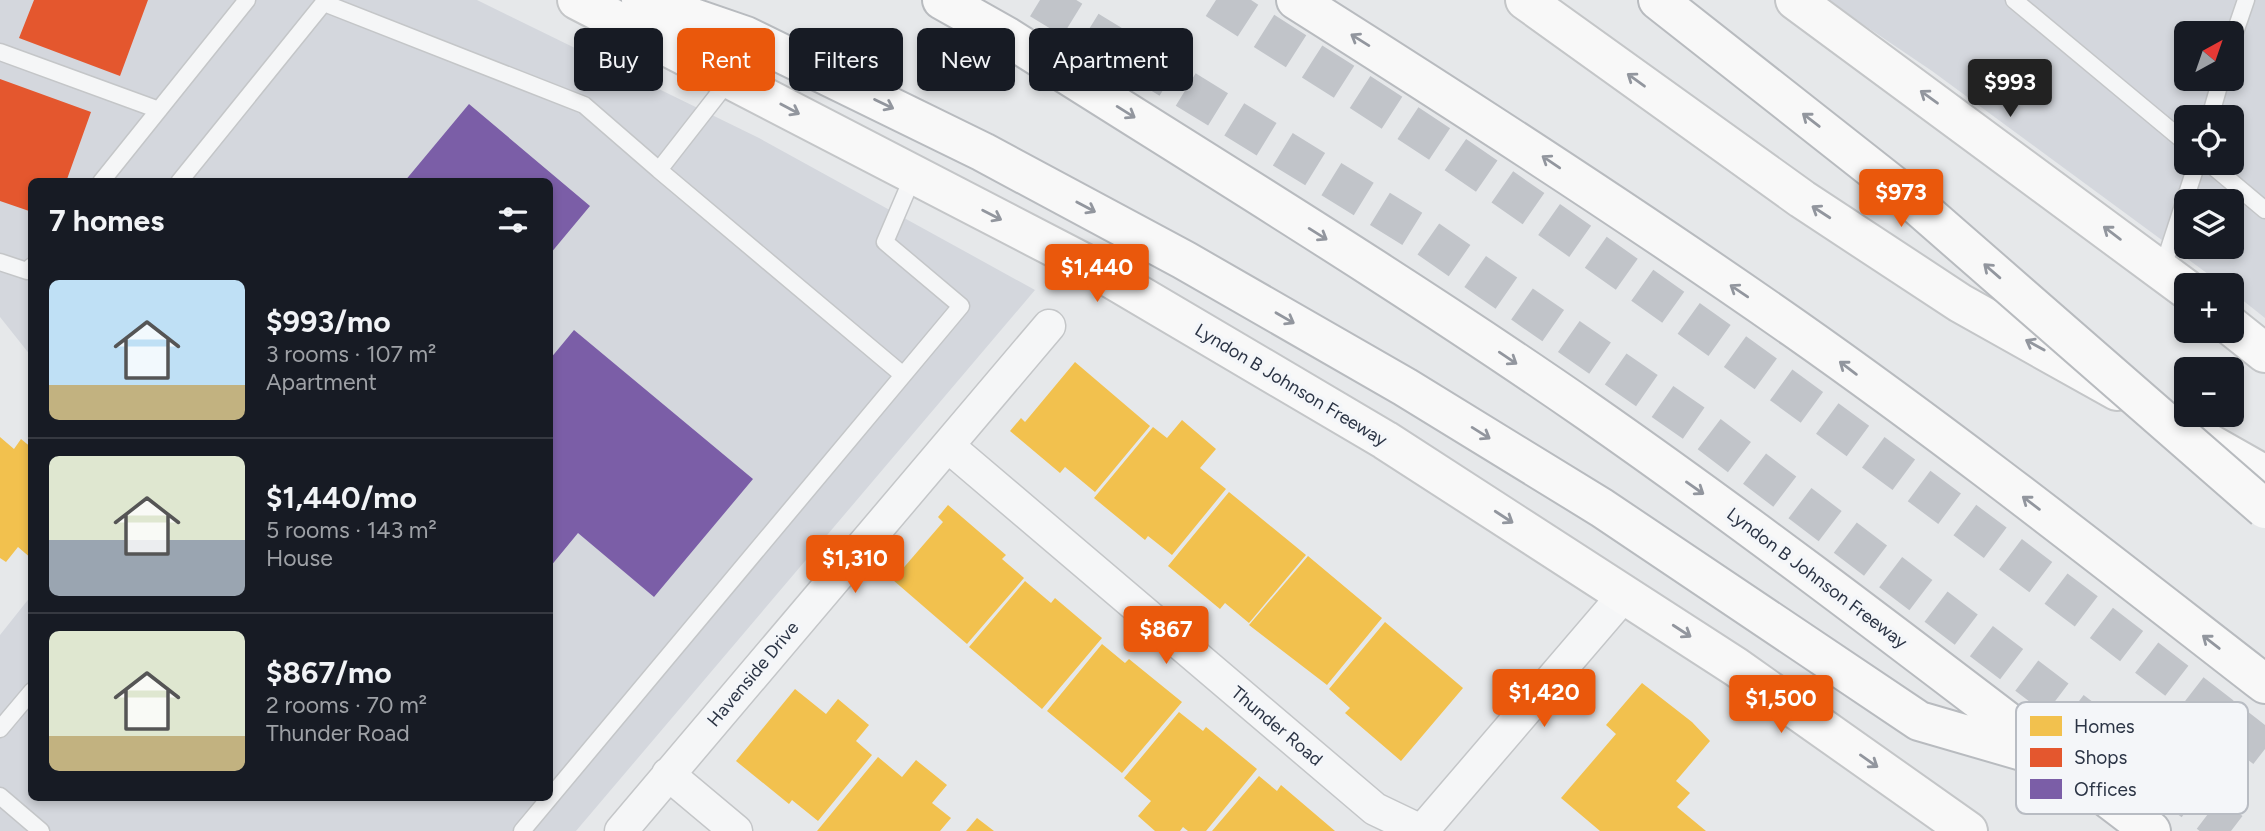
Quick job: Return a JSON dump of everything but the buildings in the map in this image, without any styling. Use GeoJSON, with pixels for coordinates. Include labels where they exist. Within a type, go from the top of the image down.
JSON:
{"type":"FeatureCollection","features":[{"type":"Feature","properties":{"kind":"main road","name":"Lyndon B Johnson Freeway"},"geometry":{"type":"LineString","coordinates":[[577,0],[677,51]]}},
{"type":"Feature","properties":{"kind":"main road"},"geometry":{"type":"LineString","coordinates":[[641,0],[746,36],[983,152],[1184,260],[1405,387],[1602,508],[1919,721],[2016,749]]}},
{"type":"Feature","properties":{"kind":"main road","name":"Lyndon B Johnson Freeway"},"geometry":{"type":"LineString","coordinates":[[942,0],[1006,36],[1359,260],[1587,411],[1788,554],[2016,728]]}},
{"type":"Feature","properties":{"kind":"main road"},"geometry":{"type":"LineString","coordinates":[[1296,0],[1515,137],[1796,329],[2055,521],[2265,684]]}},
{"type":"Feature","properties":{"kind":"main road"},"geometry":{"type":"LineString","coordinates":[[1525,0],[1802,199],[1960,303],[2265,475]]}},
{"type":"Feature","properties":{"kind":"main road"},"geometry":{"type":"LineString","coordinates":[[1658,0],[1903,193],[2265,509]]}},
{"type":"Feature","properties":{"kind":"main road"},"geometry":{"type":"LineString","coordinates":[[1795,0],[2174,280]]}},
{"type":"Feature","properties":{"kind":"main road","name":"Lyndon B Johnson Freeway"},"geometry":{"type":"LineString","coordinates":[[754,91],[1090,266],[1385,440],[1736,667],[1968,831]]}},
{"type":"Feature","properties":{"kind":"main road"},"geometry":{"type":"LineString","coordinates":[[2244,336],[2265,353]]}},
{"type":"Feature","properties":{"kind":"main road","name":"Lyndon B Johnson Freeway"},"geometry":{"type":"LineString","coordinates":[[2129,814],[2151,831]]}},
{"type":"Feature","properties":{"kind":"street","name":"Havenside Drive"},"geometry":{"type":"LineString","coordinates":[[621,831],[1049,326]]}},
{"type":"Feature","properties":{"kind":"street","name":"Thunder Road"},"geometry":{"type":"LineString","coordinates":[[948,446],[1375,809],[1421,831]]}},
{"type":"Feature","properties":{"kind":"street"},"geometry":{"type":"LineString","coordinates":[[1421,831],[1625,594]]}},
{"type":"Feature","properties":{"kind":"street"},"geometry":{"type":"LineString","coordinates":[[668,774],[736,831]]}},
{"type":"Feature","properties":{"kind":"lane"},"geometry":{"type":"LineString","coordinates":[[104,178],[247,0]]}},
{"type":"Feature","properties":{"kind":"lane"},"geometry":{"type":"LineString","coordinates":[[2014,0],[2174,133]]}},
{"type":"Feature","properties":{"kind":"lane"},"geometry":{"type":"LineString","coordinates":[[2239,21],[2246,0]]}},
{"type":"Feature","properties":{"kind":"lane"},"geometry":{"type":"LineString","coordinates":[[182,178],[325,2],[584,105],[903,375]]}},
{"type":"Feature","properties":{"kind":"lane"},"geometry":{"type":"LineString","coordinates":[[0,52],[159,110]]}},
{"type":"Feature","properties":{"kind":"lane"},"geometry":{"type":"LineString","coordinates":[[659,170],[722,91]]}},
{"type":"Feature","properties":{"kind":"lane"},"geometry":{"type":"LineString","coordinates":[[553,794],[961,306],[885,242],[914,174]]}},
{"type":"Feature","properties":{"kind":"lane"},"geometry":{"type":"LineString","coordinates":[[2175,273],[2195,175]]}},
{"type":"Feature","properties":{"kind":"lane"},"geometry":{"type":"LineString","coordinates":[[2223,175],[2265,210]]}},
{"type":"Feature","properties":{"kind":"lane"},"geometry":{"type":"LineString","coordinates":[[0,262],[28,270]]}},
{"type":"Feature","properties":{"kind":"lane"},"geometry":{"type":"LineString","coordinates":[[0,729],[28,696]]}},
{"type":"Feature","properties":{"kind":"lane"},"geometry":{"type":"LineString","coordinates":[[0,796],[41,831]]}},
{"type":"Feature","properties":{"kind":"lane"},"geometry":{"type":"LineString","coordinates":[[522,831],[547,801]]}},
{"type":"Feature","properties":{"kind":"shaded area"},"geometry":{"type":"Polygon","coordinates":[[[0,0],[477,0],[574,47],[574,91],[663,91],[759,138],[1035,290],[576,831],[0,831],[0,635],[28,600],[28,801],[553,801],[553,178],[28,178],[28,352],[0,317],[0,0]]]}},
{"type":"Feature","properties":{"kind":"shaded area"},"geometry":{"type":"Polygon","coordinates":[[[1827,0],[2265,0],[2265,318],[2244,301],[2244,273],[2207,273],[2188,259],[2244,259],[2244,189],[2174,189],[2174,249],[1932,71],[1827,0]]]}},
{"type":"Feature","properties":{"kind":"tunnel"},"geometry":{"type":"LineString","coordinates":[[1040,0],[1424,236],[1705,431],[2061,702]]}},
{"type":"Feature","properties":{"kind":"tunnel"},"geometry":{"type":"LineString","coordinates":[[1216,0],[1387,109],[1587,246],[1977,529],[2204,702]]}},
{"type":"Feature","properties":{"kind":"tunnel"},"geometry":{"type":"LineString","coordinates":[[2248,736],[2265,749]]}},
{"type":"Feature","properties":{"kind":"tunnel"},"geometry":{"type":"LineString","coordinates":[[2209,814],[2231,831]]}}]}
